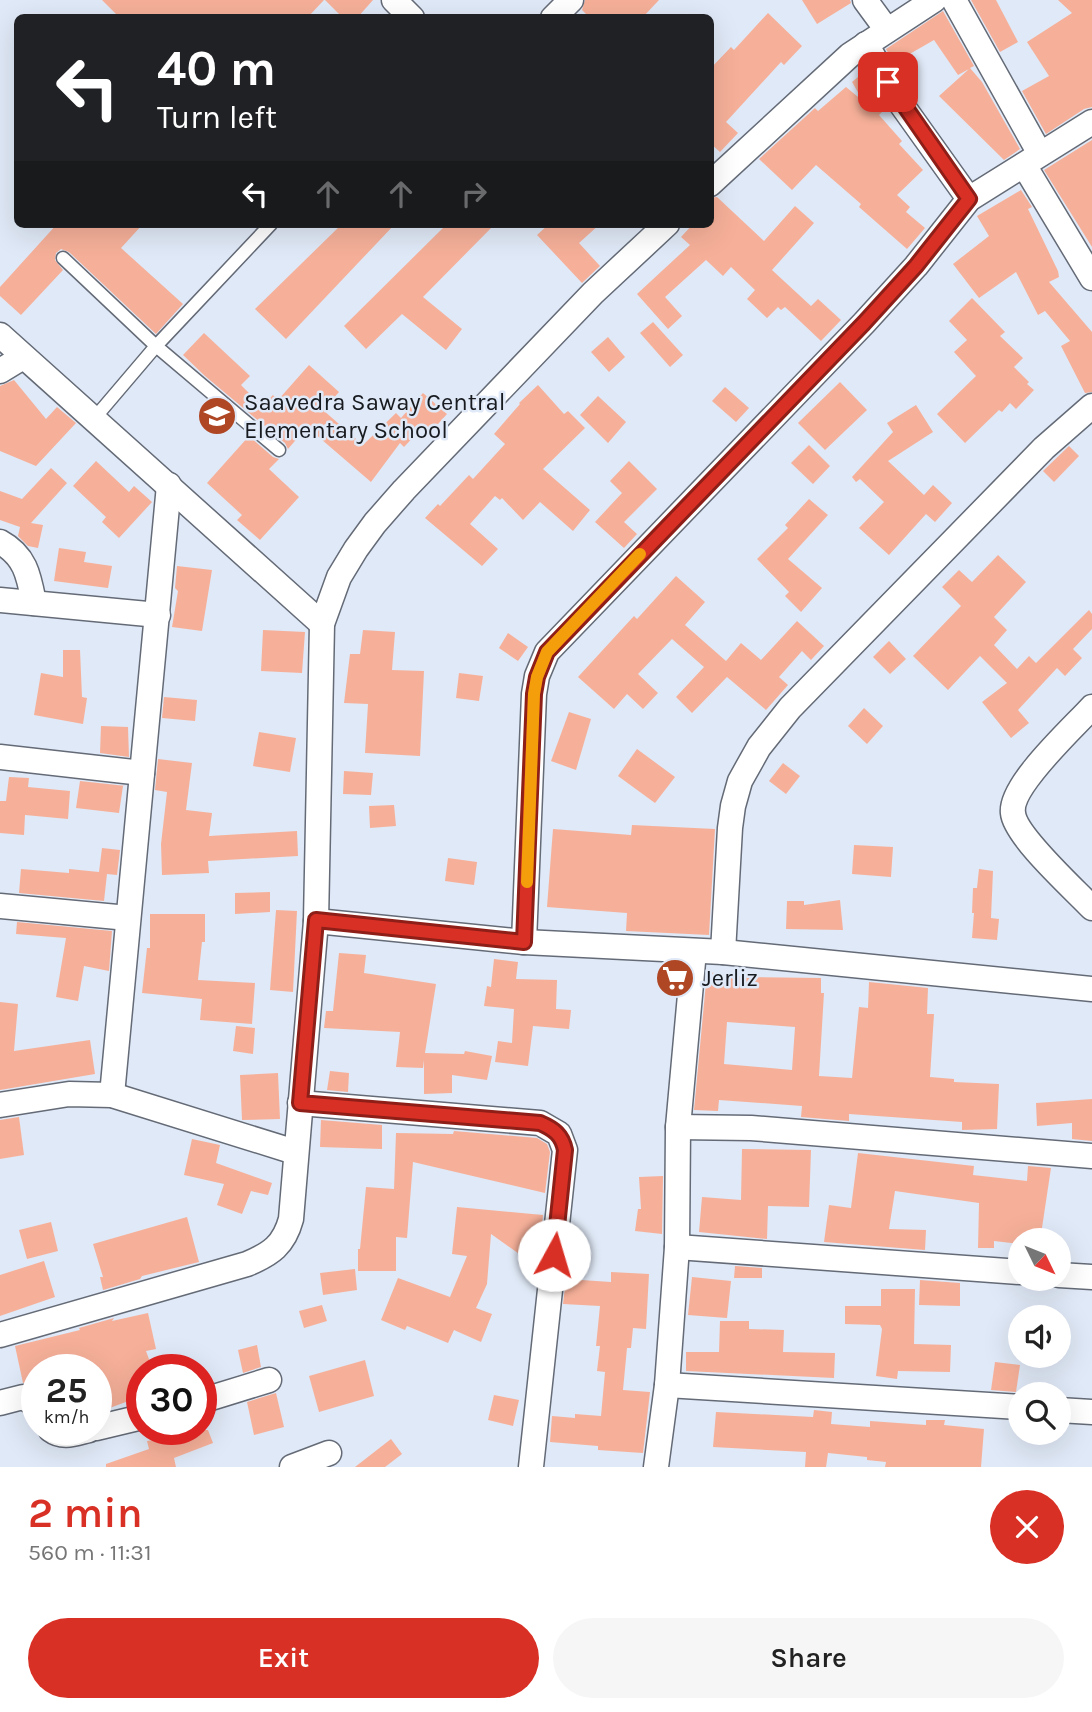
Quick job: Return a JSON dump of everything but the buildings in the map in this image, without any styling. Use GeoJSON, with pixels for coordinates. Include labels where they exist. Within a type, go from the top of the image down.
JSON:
{"type":"FeatureCollection","features":[{"type":"Feature","properties":{"kind":"street"},"geometry":{"type":"LineString","coordinates":[[394,0],[408,14]]}},
{"type":"Feature","properties":{"kind":"street"},"geometry":{"type":"LineString","coordinates":[[558,14],[571,0]]}},
{"type":"Feature","properties":{"kind":"street"},"geometry":{"type":"LineString","coordinates":[[714,180],[805,95],[866,44],[875,10],[934,0]]}},
{"type":"Feature","properties":{"kind":"street"},"geometry":{"type":"LineString","coordinates":[[954,0],[1092,278]]}},
{"type":"Feature","properties":{"kind":"street"},"geometry":{"type":"LineString","coordinates":[[866,44],[899,101],[969,199]]}},
{"type":"Feature","properties":{"kind":"street"},"geometry":{"type":"LineString","coordinates":[[524,942],[534,694],[537,677],[547,652],[864,323],[916,266],[969,199],[1092,122]]}},
{"type":"Feature","properties":{"kind":"street"},"geometry":{"type":"LineString","coordinates":[[0,1335],[247,1264],[275,1250],[288,1230],[316,920],[322,624],[339,577],[375,523],[593,293],[663,228]]}},
{"type":"Feature","properties":{"kind":"street"},"geometry":{"type":"LineString","coordinates":[[0,335],[322,624]]}},
{"type":"Feature","properties":{"kind":"street"},"geometry":{"type":"LineString","coordinates":[[0,371],[23,357]]}},
{"type":"Feature","properties":{"kind":"street"},"geometry":{"type":"LineString","coordinates":[[723,952],[733,806],[740,781],[759,747],[790,708],[922,572],[1044,448],[1092,406]]}},
{"type":"Feature","properties":{"kind":"street"},"geometry":{"type":"LineString","coordinates":[[111,1095],[169,485]]}},
{"type":"Feature","properties":{"kind":"street"},"geometry":{"type":"LineString","coordinates":[[0,542],[12,549],[23,561],[29,574],[34,603]]}},
{"type":"Feature","properties":{"kind":"street"},"geometry":{"type":"LineString","coordinates":[[0,600],[158,614]]}},
{"type":"Feature","properties":{"kind":"street"},"geometry":{"type":"LineString","coordinates":[[1092,707],[1025,780],[1013,802],[1013,814],[1024,836],[1092,908]]}},
{"type":"Feature","properties":{"kind":"street"},"geometry":{"type":"LineString","coordinates":[[0,757],[142,773]]}},
{"type":"Feature","properties":{"kind":"street"},"geometry":{"type":"LineString","coordinates":[[0,906],[128,918]]}},
{"type":"Feature","properties":{"kind":"street"},"geometry":{"type":"LineString","coordinates":[[316,920],[524,942],[723,952],[1092,989]]}},
{"type":"Feature","properties":{"kind":"street"},"geometry":{"type":"LineString","coordinates":[[656,1467],[667,1385],[677,1247],[678,1128],[694,951]]}},
{"type":"Feature","properties":{"kind":"street"},"geometry":{"type":"LineString","coordinates":[[0,1105],[69,1094],[111,1095],[295,1152]]}},
{"type":"Feature","properties":{"kind":"street"},"geometry":{"type":"LineString","coordinates":[[300,1103],[540,1123],[559,1134],[564,1141],[531,1467]]}},
{"type":"Feature","properties":{"kind":"street"},"geometry":{"type":"LineString","coordinates":[[678,1128],[751,1128],[1092,1156]]}},
{"type":"Feature","properties":{"kind":"street"},"geometry":{"type":"LineString","coordinates":[[677,1247],[1008,1271]]}},
{"type":"Feature","properties":{"kind":"street"},"geometry":{"type":"LineString","coordinates":[[1071,1276],[1092,1277]]}},
{"type":"Feature","properties":{"kind":"street"},"geometry":{"type":"LineString","coordinates":[[217,1396],[269,1380]]}},
{"type":"Feature","properties":{"kind":"street"},"geometry":{"type":"LineString","coordinates":[[667,1385],[1008,1406]]}},
{"type":"Feature","properties":{"kind":"street"},"geometry":{"type":"LineString","coordinates":[[0,1403],[21,1398]]}},
{"type":"Feature","properties":{"kind":"street"},"geometry":{"type":"LineString","coordinates":[[1071,1410],[1092,1412]]}},
{"type":"Feature","properties":{"kind":"street"},"geometry":{"type":"LineString","coordinates":[[292,1467],[329,1452]]}},
{"type":"Feature","properties":{"kind":"lane"},"geometry":{"type":"LineString","coordinates":[[93,421],[156,346],[267,228]]}},
{"type":"Feature","properties":{"kind":"lane"},"geometry":{"type":"LineString","coordinates":[[63,258],[156,346],[279,450]]}},
{"type":"Feature","properties":{"kind":"slow traffic"},"geometry":{"type":"LineString","coordinates":[[527,882],[534,694],[541,664],[555,643],[640,554]]}},
{"type":"Feature","properties":{"kind":"place","name":"Saavedra Saway Central Elementary School"},"geometry":{"type":"Point","coordinates":[217,416]}},
{"type":"Feature","properties":{"kind":"place","name":"Jerliz"},"geometry":{"type":"Point","coordinates":[675,978]}},
{"type":"Feature","properties":{"kind":"route"},"geometry":{"type":"LineString","coordinates":[[554,1255],[565,1150],[564,1141],[550,1127],[540,1123],[300,1103],[316,920],[524,942],[534,694],[541,664],[547,652],[864,323],[916,266],[969,199],[888,82]]}}]}
